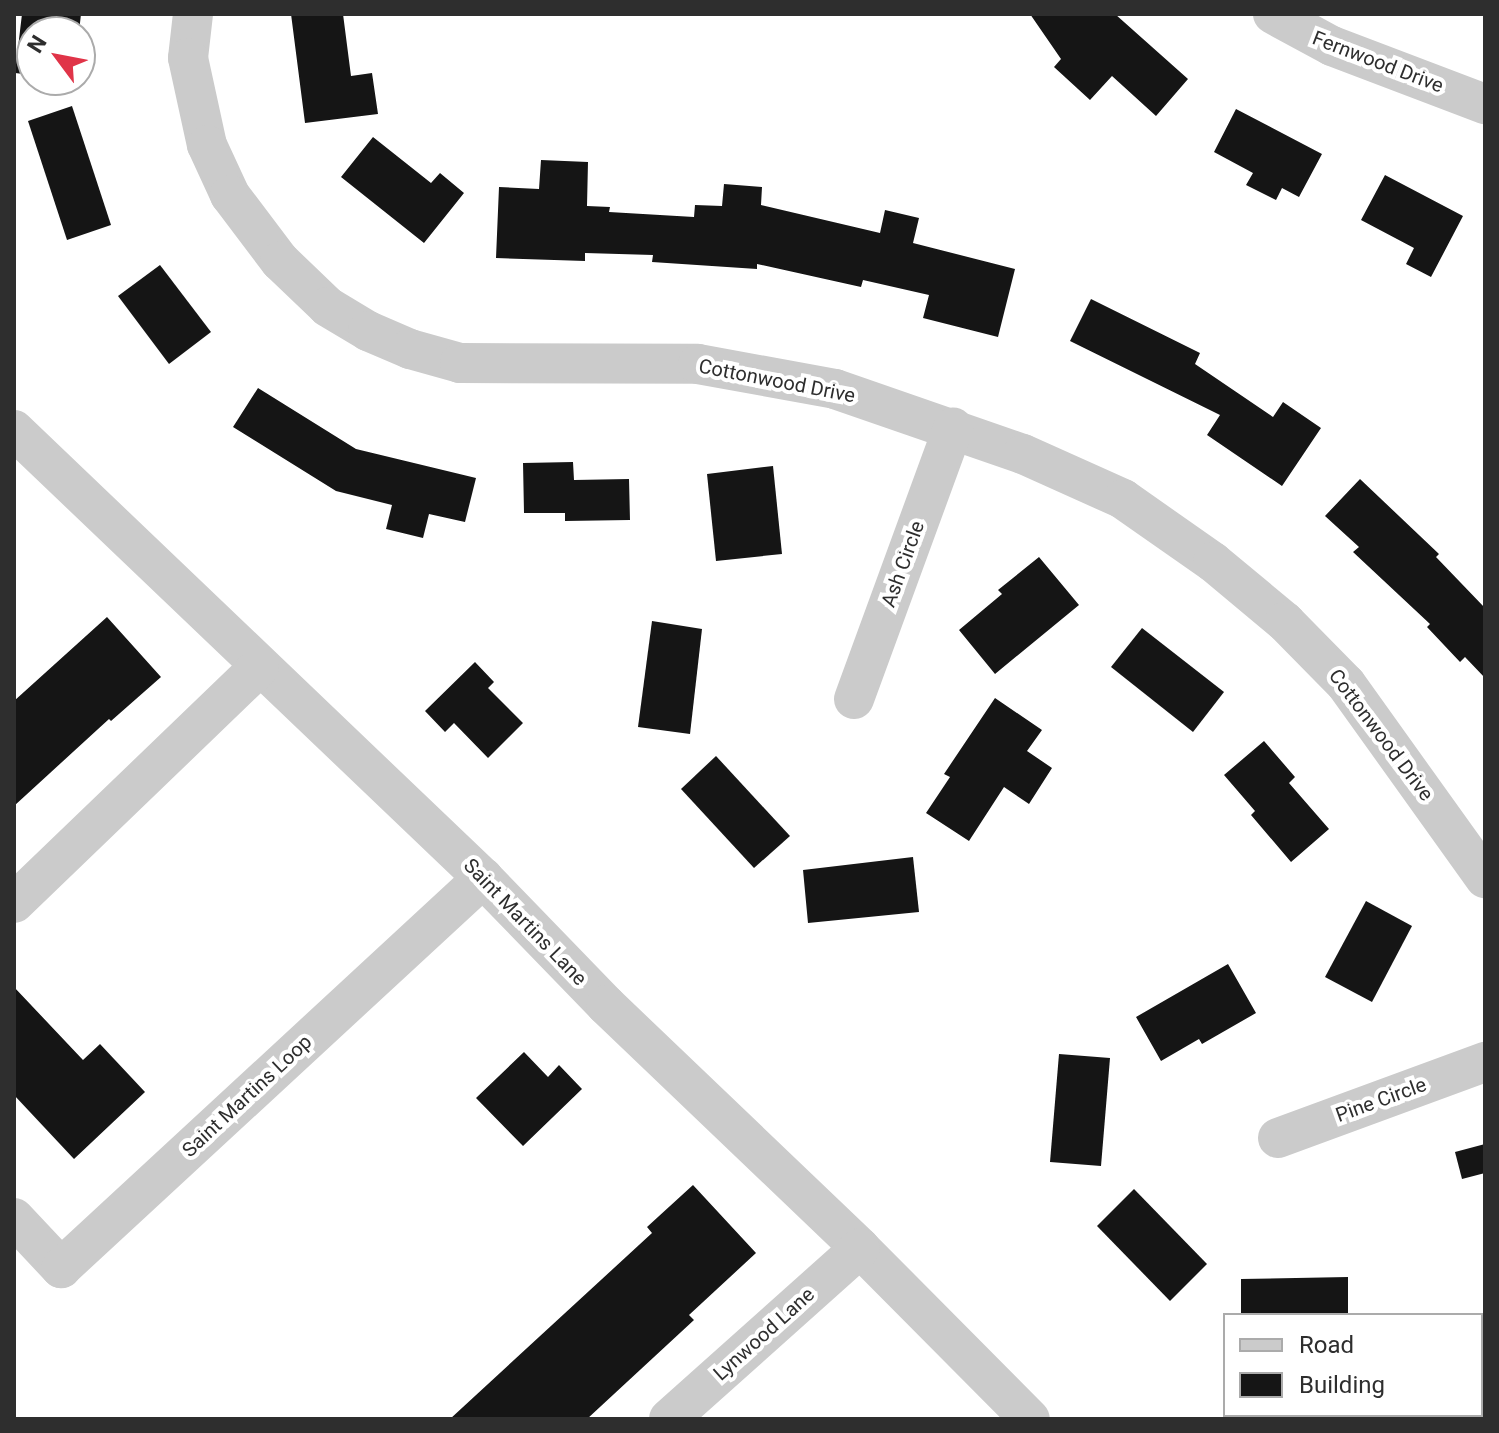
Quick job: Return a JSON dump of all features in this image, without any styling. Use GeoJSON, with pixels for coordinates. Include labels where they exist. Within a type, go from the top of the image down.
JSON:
{"type":"FeatureCollection","features":[{"type":"Feature","properties":{"kind":"street","name":"Cottonwood Drive"},"geometry":{"type":"LineString","coordinates":[[193,14],[188,58],[207,145],[230,195],[280,261],[328,307],[368,331],[410,349],[460,363],[698,364],[835,389],[1023,454],[1123,499],[1213,562],[1285,622],[1346,684],[1485,878]]}},
{"type":"Feature","properties":{"kind":"street","name":"Fernwood Drive"},"geometry":{"type":"LineString","coordinates":[[1273,14],[1332,46],[1485,104]]}},
{"type":"Feature","properties":{"kind":"street","name":"Ash Circle"},"geometry":{"type":"LineString","coordinates":[[854,699],[953,428]]}},
{"type":"Feature","properties":{"kind":"street","name":"Saint Martins Lane"},"geometry":{"type":"LineString","coordinates":[[14,430],[483,878],[606,1005],[860,1248],[1030,1419]]}},
{"type":"Feature","properties":{"kind":"street"},"geometry":{"type":"LineString","coordinates":[[14,903],[259,667]]}},
{"type":"Feature","properties":{"kind":"street","name":"Saint Martins Loop"},"geometry":{"type":"LineString","coordinates":[[14,1218],[61,1268],[483,878]]}},
{"type":"Feature","properties":{"kind":"street","name":"Pine Circle"},"geometry":{"type":"LineString","coordinates":[[1278,1138],[1485,1062]]}},
{"type":"Feature","properties":{"kind":"street","name":"Lynwood Lane"},"geometry":{"type":"LineString","coordinates":[[669,1419],[860,1248]]}},
{"type":"Feature","properties":{"kind":"building"},"geometry":{"type":"Polygon","coordinates":[[[22,14],[81,14],[81,16],[22,14]]]}},
{"type":"Feature","properties":{"kind":"building"},"geometry":{"type":"Polygon","coordinates":[[[291,14],[343,14],[351,76],[372,73],[378,114],[305,123],[291,14]]]}},
{"type":"Feature","properties":{"kind":"building"},"geometry":{"type":"Polygon","coordinates":[[[1030,14],[1115,14],[1188,79],[1156,116],[1112,76],[1090,100],[1054,67],[1061,59],[1030,14]]]}},
{"type":"Feature","properties":{"kind":"building"},"geometry":{"type":"Polygon","coordinates":[[[72,106],[111,225],[67,240],[28,121],[72,106]]]}},
{"type":"Feature","properties":{"kind":"building"},"geometry":{"type":"Polygon","coordinates":[[[1236,109],[1322,154],[1299,197],[1282,188],[1276,200],[1246,185],[1253,173],[1214,152],[1236,109]]]}},
{"type":"Feature","properties":{"kind":"building"},"geometry":{"type":"Polygon","coordinates":[[[373,137],[431,183],[440,173],[464,193],[424,243],[341,177],[373,137]]]}},
{"type":"Feature","properties":{"kind":"building"},"geometry":{"type":"Polygon","coordinates":[[[541,160],[588,162],[587,206],[610,207],[609,212],[694,217],[695,205],[722,206],[724,184],[762,187],[761,205],[880,233],[885,210],[919,218],[913,243],[1015,269],[998,337],[923,318],[929,295],[863,280],[861,287],[757,264],[757,269],[652,262],[653,255],[585,253],[585,261],[496,258],[499,187],[539,189],[541,160]]]}},
{"type":"Feature","properties":{"kind":"building"},"geometry":{"type":"Polygon","coordinates":[[[1385,175],[1463,216],[1431,277],[1406,264],[1414,248],[1361,220],[1385,175]]]}},
{"type":"Feature","properties":{"kind":"building"},"geometry":{"type":"Polygon","coordinates":[[[160,265],[211,332],[169,364],[118,296],[160,265]]]}},
{"type":"Feature","properties":{"kind":"building"},"geometry":{"type":"Polygon","coordinates":[[[1091,299],[1200,353],[1195,364],[1273,417],[1283,402],[1321,428],[1282,486],[1207,435],[1220,415],[1070,341],[1091,299]]]}},
{"type":"Feature","properties":{"kind":"building"},"geometry":{"type":"Polygon","coordinates":[[[258,388],[356,449],[476,478],[465,522],[429,514],[423,538],[386,529],[392,505],[336,491],[233,427],[258,388]]]}},
{"type":"Feature","properties":{"kind":"building"},"geometry":{"type":"Polygon","coordinates":[[[573,462],[574,480],[629,479],[630,520],[565,521],[565,513],[524,513],[523,463],[573,462]]]}},
{"type":"Feature","properties":{"kind":"building"},"geometry":{"type":"Polygon","coordinates":[[[773,466],[782,554],[716,561],[707,474],[773,466]]]}},
{"type":"Feature","properties":{"kind":"building"},"geometry":{"type":"Polygon","coordinates":[[[1360,479],[1439,554],[1436,557],[1485,608],[1485,678],[1465,657],[1460,662],[1427,627],[1430,624],[1353,552],[1359,547],[1325,516],[1360,479]]]}},
{"type":"Feature","properties":{"kind":"building"},"geometry":{"type":"Polygon","coordinates":[[[1039,557],[1079,605],[995,674],[959,630],[1002,594],[998,590],[1039,557]]]}},
{"type":"Feature","properties":{"kind":"building"},"geometry":{"type":"Polygon","coordinates":[[[107,617],[161,677],[111,721],[109,719],[14,806],[14,701],[107,617]]]}},
{"type":"Feature","properties":{"kind":"building"},"geometry":{"type":"Polygon","coordinates":[[[652,621],[702,629],[690,734],[638,727],[652,621]]]}},
{"type":"Feature","properties":{"kind":"building"},"geometry":{"type":"Polygon","coordinates":[[[1142,628],[1224,692],[1193,732],[1111,667],[1142,628]]]}},
{"type":"Feature","properties":{"kind":"building"},"geometry":{"type":"Polygon","coordinates":[[[475,662],[494,682],[488,688],[523,723],[488,758],[454,723],[445,732],[425,711],[475,662]]]}},
{"type":"Feature","properties":{"kind":"building"},"geometry":{"type":"Polygon","coordinates":[[[995,698],[1042,730],[1027,751],[1052,768],[1029,804],[1004,787],[969,841],[926,813],[950,777],[944,774],[995,698]]]}},
{"type":"Feature","properties":{"kind":"building"},"geometry":{"type":"Polygon","coordinates":[[[1264,741],[1295,777],[1289,783],[1329,829],[1291,862],[1251,815],[1255,811],[1224,775],[1264,741]]]}},
{"type":"Feature","properties":{"kind":"building"},"geometry":{"type":"Polygon","coordinates":[[[716,756],[790,836],[754,868],[681,789],[716,756]]]}},
{"type":"Feature","properties":{"kind":"building"},"geometry":{"type":"Polygon","coordinates":[[[913,857],[919,912],[808,923],[803,870],[913,857]]]}},
{"type":"Feature","properties":{"kind":"building"},"geometry":{"type":"Polygon","coordinates":[[[1366,901],[1412,926],[1372,1002],[1325,977],[1366,901]]]}},
{"type":"Feature","properties":{"kind":"building"},"geometry":{"type":"Polygon","coordinates":[[[1228,964],[1256,1013],[1202,1044],[1199,1039],[1161,1061],[1136,1017],[1228,964]]]}},
{"type":"Feature","properties":{"kind":"building"},"geometry":{"type":"Polygon","coordinates":[[[14,987],[83,1060],[100,1044],[145,1092],[74,1159],[14,1095],[14,987]]]}},
{"type":"Feature","properties":{"kind":"building"},"geometry":{"type":"Polygon","coordinates":[[[524,1052],[548,1077],[559,1065],[582,1089],[523,1146],[476,1098],[524,1052]]]}},
{"type":"Feature","properties":{"kind":"building"},"geometry":{"type":"Polygon","coordinates":[[[1059,1054],[1110,1058],[1101,1166],[1050,1162],[1059,1054]]]}},
{"type":"Feature","properties":{"kind":"building"},"geometry":{"type":"Polygon","coordinates":[[[1485,1144],[1485,1173],[1462,1179],[1455,1152],[1485,1144]]]}},
{"type":"Feature","properties":{"kind":"building"},"geometry":{"type":"Polygon","coordinates":[[[693,1185],[756,1253],[689,1315],[694,1320],[587,1419],[450,1419],[652,1233],[647,1227],[693,1185]]]}},
{"type":"Feature","properties":{"kind":"building"},"geometry":{"type":"Polygon","coordinates":[[[1134,1189],[1207,1264],[1170,1301],[1097,1226],[1134,1189]]]}},
{"type":"Feature","properties":{"kind":"building"},"geometry":{"type":"Polygon","coordinates":[[[1348,1277],[1348,1313],[1241,1313],[1241,1279],[1348,1277]]]}}]}
